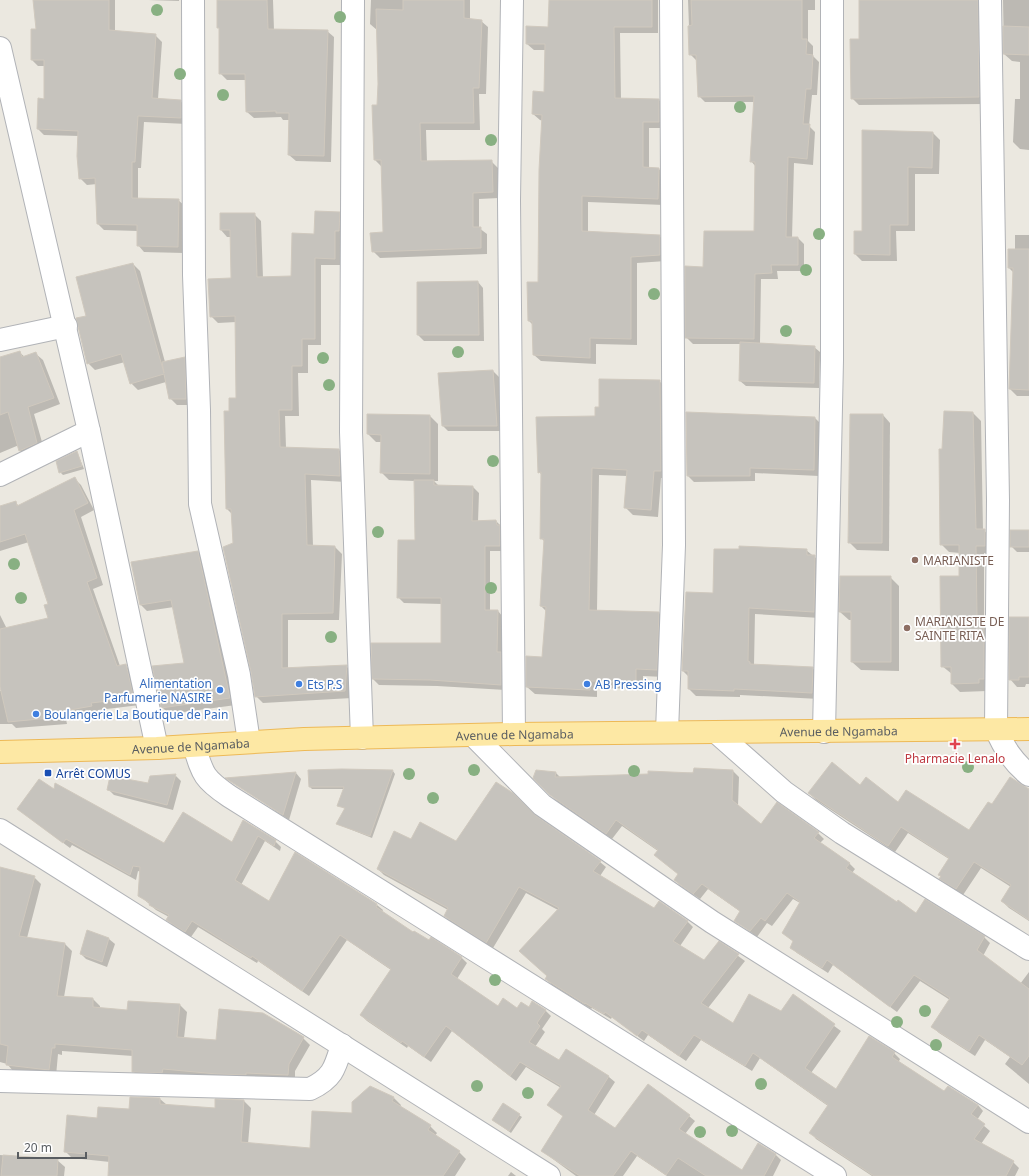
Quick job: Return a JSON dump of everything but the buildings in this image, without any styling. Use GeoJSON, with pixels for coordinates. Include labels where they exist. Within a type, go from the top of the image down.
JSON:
{"type":"FeatureCollection","features":[{"type":"Feature","properties":{"kind":"main road","name":"Avenue de Ngamaba"},"geometry":{"type":"LineString","coordinates":[[0,752],[157,748],[249,742],[514,734],[587,735],[667,732],[824,732],[1029,729]]}},
{"type":"Feature","properties":{"kind":"street"},"geometry":{"type":"LineString","coordinates":[[193,0],[194,275],[199,410],[200,504],[239,675],[249,742]]}},
{"type":"Feature","properties":{"kind":"street"},"geometry":{"type":"LineString","coordinates":[[354,0],[351,432],[362,738]]}},
{"type":"Feature","properties":{"kind":"street"},"geometry":{"type":"LineString","coordinates":[[512,0],[509,200],[514,734]]}},
{"type":"Feature","properties":{"kind":"street"},"geometry":{"type":"LineString","coordinates":[[667,732],[674,545],[671,0]]}},
{"type":"Feature","properties":{"kind":"street"},"geometry":{"type":"LineString","coordinates":[[824,732],[832,360],[832,0]]}},
{"type":"Feature","properties":{"kind":"street"},"geometry":{"type":"LineString","coordinates":[[990,0],[998,500],[996,729],[1004,749],[1017,765],[1029,775]]}},
{"type":"Feature","properties":{"kind":"street"},"geometry":{"type":"LineString","coordinates":[[0,48],[66,326],[157,748]]}},
{"type":"Feature","properties":{"kind":"street"},"geometry":{"type":"LineString","coordinates":[[0,340],[66,326]]}},
{"type":"Feature","properties":{"kind":"street"},"geometry":{"type":"LineString","coordinates":[[0,475],[89,431]]}},
{"type":"Feature","properties":{"kind":"street"},"geometry":{"type":"LineString","coordinates":[[716,732],[784,792],[842,833],[1029,949]]}},
{"type":"Feature","properties":{"kind":"street"},"geometry":{"type":"LineString","coordinates":[[474,736],[542,805],[712,922],[1029,1122]]}},
{"type":"Feature","properties":{"kind":"street"},"geometry":{"type":"LineString","coordinates":[[194,746],[202,772],[214,786],[835,1176]]}},
{"type":"Feature","properties":{"kind":"street"},"geometry":{"type":"LineString","coordinates":[[0,830],[549,1176]]}},
{"type":"Feature","properties":{"kind":"street"},"geometry":{"type":"LineString","coordinates":[[0,1081],[310,1089],[329,1078],[336,1066],[342,1045]]}},
{"type":"Feature","properties":{"kind":"place","name":"MARIANISTE"},"geometry":{"type":"Point","coordinates":[915,560]}},
{"type":"Feature","properties":{"kind":"place","name":"MARIANISTE DE SAINTE RITA"},"geometry":{"type":"Point","coordinates":[907,628]}},
{"type":"Feature","properties":{"kind":"place","name":"Ets P.S"},"geometry":{"type":"Point","coordinates":[299,684]}},
{"type":"Feature","properties":{"kind":"place","name":"AB Pressing"},"geometry":{"type":"Point","coordinates":[587,684]}},
{"type":"Feature","properties":{"kind":"place","name":"Alimentation Parfumerie NASIRE"},"geometry":{"type":"Point","coordinates":[220,690]}},
{"type":"Feature","properties":{"kind":"place","name":"Boulangerie La Boutique de Pain"},"geometry":{"type":"Point","coordinates":[36,714]}},
{"type":"Feature","properties":{"kind":"place","name":"Pharmacie Lenalo"},"geometry":{"type":"Point","coordinates":[955,744]}},
{"type":"Feature","properties":{"kind":"place","name":"Arrêt COMUS"},"geometry":{"type":"Point","coordinates":[48,773]}}]}
